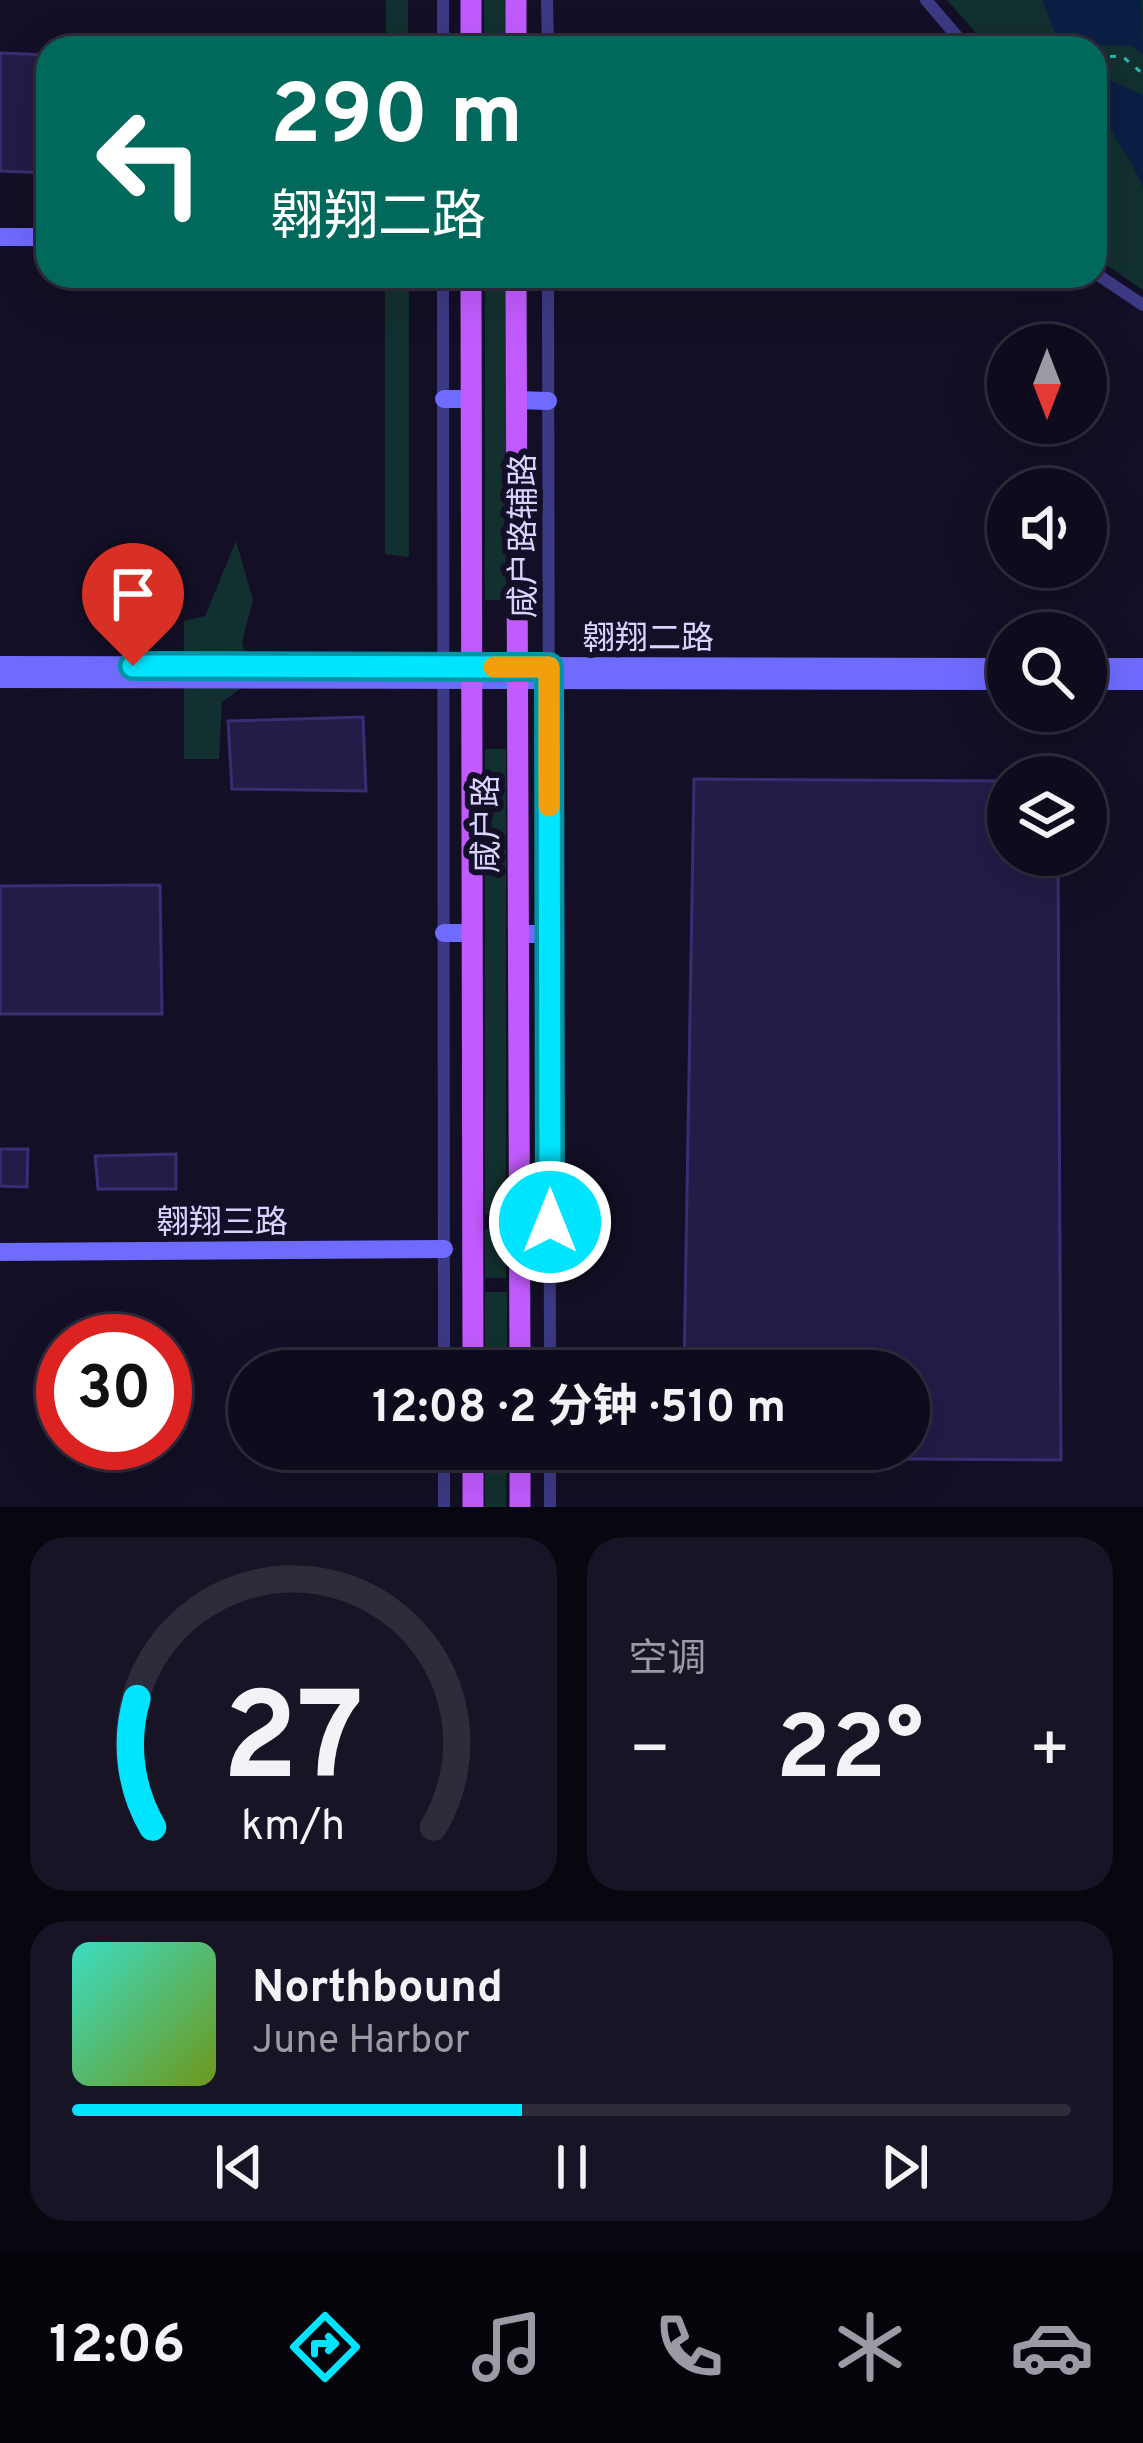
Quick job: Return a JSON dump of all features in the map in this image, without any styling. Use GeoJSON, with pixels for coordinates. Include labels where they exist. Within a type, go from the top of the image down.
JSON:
{"type":"FeatureCollection","features":[{"type":"Feature","properties":{"kind":"main road"},"geometry":{"type":"LineString","coordinates":[[471,0],[471,36]]}},
{"type":"Feature","properties":{"kind":"main road"},"geometry":{"type":"LineString","coordinates":[[516,0],[516,36]]}},
{"type":"Feature","properties":{"kind":"main road","name":"咸户路"},"geometry":{"type":"LineString","coordinates":[[471,288],[473,1350]]}},
{"type":"Feature","properties":{"kind":"main road","name":"咸户路"},"geometry":{"type":"LineString","coordinates":[[516,288],[520,1350]]}},
{"type":"Feature","properties":{"kind":"main road"},"geometry":{"type":"LineString","coordinates":[[473,1470],[473,1507]]}},
{"type":"Feature","properties":{"kind":"main road"},"geometry":{"type":"LineString","coordinates":[[520,1470],[520,1507]]}},
{"type":"Feature","properties":{"kind":"street"},"geometry":{"type":"LineString","coordinates":[[443,0],[443,36]]}},
{"type":"Feature","properties":{"kind":"street"},"geometry":{"type":"LineString","coordinates":[[548,0],[548,36]]}},
{"type":"Feature","properties":{"kind":"street"},"geometry":{"type":"LineString","coordinates":[[926,0],[957,36]]}},
{"type":"Feature","properties":{"kind":"street"},"geometry":{"type":"LineString","coordinates":[[0,237],[36,237]]}},
{"type":"Feature","properties":{"kind":"street"},"geometry":{"type":"LineString","coordinates":[[1107,281],[1143,305]]}},
{"type":"Feature","properties":{"kind":"street"},"geometry":{"type":"LineString","coordinates":[[443,288],[444,1350]]}},
{"type":"Feature","properties":{"kind":"street","name":"咸户路辅路"},"geometry":{"type":"LineString","coordinates":[[548,288],[550,1350]]}},
{"type":"Feature","properties":{"kind":"street"},"geometry":{"type":"LineString","coordinates":[[443,399],[471,399]]}},
{"type":"Feature","properties":{"kind":"street"},"geometry":{"type":"LineString","coordinates":[[517,400],[548,400]]}},
{"type":"Feature","properties":{"kind":"street","name":"翱翔二路"},"geometry":{"type":"LineString","coordinates":[[0,665],[444,674]]}},
{"type":"Feature","properties":{"kind":"street","name":"翱翔二路"},"geometry":{"type":"LineString","coordinates":[[0,680],[987,667]]}},
{"type":"Feature","properties":{"kind":"street"},"geometry":{"type":"LineString","coordinates":[[1107,667],[1143,667]]}},
{"type":"Feature","properties":{"kind":"street","name":"翱翔二路"},"geometry":{"type":"LineString","coordinates":[[549,674],[987,681]]}},
{"type":"Feature","properties":{"kind":"street"},"geometry":{"type":"LineString","coordinates":[[1107,681],[1143,681]]}},
{"type":"Feature","properties":{"kind":"street"},"geometry":{"type":"LineString","coordinates":[[444,933],[472,933]]}},
{"type":"Feature","properties":{"kind":"street"},"geometry":{"type":"LineString","coordinates":[[518,934],[549,934]]}},
{"type":"Feature","properties":{"kind":"street","name":"翱翔三路"},"geometry":{"type":"LineString","coordinates":[[0,1252],[444,1249]]}},
{"type":"Feature","properties":{"kind":"street"},"geometry":{"type":"LineString","coordinates":[[444,1470],[444,1507]]}},
{"type":"Feature","properties":{"kind":"street"},"geometry":{"type":"LineString","coordinates":[[550,1470],[550,1507]]}},
{"type":"Feature","properties":{"kind":"path"},"geometry":{"type":"LineString","coordinates":[[1107,56],[1122,56],[1143,74]]}},
{"type":"Feature","properties":{"kind":"green space"},"geometry":{"type":"Polygon","coordinates":[[[386,0],[408,0],[408,36],[386,36],[386,0]]]}},
{"type":"Feature","properties":{"kind":"green space"},"geometry":{"type":"Polygon","coordinates":[[[484,0],[505,0],[506,36],[484,36],[484,0]]]}},
{"type":"Feature","properties":{"kind":"green space"},"geometry":{"type":"Polygon","coordinates":[[[947,0],[1143,0],[1143,290],[1107,265],[1107,36],[978,36],[947,0]]]}},
{"type":"Feature","properties":{"kind":"green space"},"geometry":{"type":"Polygon","coordinates":[[[385,288],[409,288],[409,557],[385,554],[385,288]]]}},
{"type":"Feature","properties":{"kind":"green space"},"geometry":{"type":"Polygon","coordinates":[[[485,288],[506,288],[506,600],[485,600],[485,288]]]}},
{"type":"Feature","properties":{"kind":"green space"},"geometry":{"type":"Polygon","coordinates":[[[236,541],[253,600],[242,642],[251,681],[222,702],[219,759],[184,759],[184,621],[205,616],[236,541]]]}},
{"type":"Feature","properties":{"kind":"green space"},"geometry":{"type":"Polygon","coordinates":[[[485,749],[506,749],[506,1214],[485,1214],[485,749]]]}},
{"type":"Feature","properties":{"kind":"green space"},"geometry":{"type":"Polygon","coordinates":[[[485,1229],[506,1229],[506,1278],[485,1278],[485,1229]]]}},
{"type":"Feature","properties":{"kind":"green space"},"geometry":{"type":"Polygon","coordinates":[[[485,1292],[507,1292],[507,1350],[485,1350],[485,1292]]]}},
{"type":"Feature","properties":{"kind":"green space"},"geometry":{"type":"Polygon","coordinates":[[[485,1470],[507,1470],[506,1507],[485,1507],[485,1470]]]}},
{"type":"Feature","properties":{"kind":"water"},"geometry":{"type":"Polygon","coordinates":[[[1042,0],[1142,0],[1143,55],[1132,46],[1107,45],[1107,36],[1055,33],[1042,0]]]}},
{"type":"Feature","properties":{"kind":"water"},"geometry":{"type":"Polygon","coordinates":[[[1107,81],[1143,95],[1143,187],[1107,123],[1107,81]]]}},
{"type":"Feature","properties":{"kind":"building"},"geometry":{"type":"Polygon","coordinates":[[[0,53],[36,54],[36,172],[0,171],[0,53]]]}},
{"type":"Feature","properties":{"kind":"building"},"geometry":{"type":"Polygon","coordinates":[[[363,717],[366,791],[232,789],[228,721],[363,717]]]}},
{"type":"Feature","properties":{"kind":"building"},"geometry":{"type":"Polygon","coordinates":[[[694,779],[987,781],[987,876],[1058,876],[1061,1460],[930,1459],[930,1350],[684,1350],[694,779]]]}},
{"type":"Feature","properties":{"kind":"building"},"geometry":{"type":"Polygon","coordinates":[[[160,885],[162,1014],[0,1014],[0,886],[160,885]]]}},
{"type":"Feature","properties":{"kind":"building"},"geometry":{"type":"Polygon","coordinates":[[[0,1149],[28,1149],[27,1187],[0,1186],[0,1149]]]}},
{"type":"Feature","properties":{"kind":"building"},"geometry":{"type":"Polygon","coordinates":[[[176,1154],[176,1189],[98,1189],[95,1156],[176,1154]]]}},
{"type":"Feature","properties":{"kind":"slow traffic"},"geometry":{"type":"LineString","coordinates":[[494,667],[549,667],[549,806]]}},
{"type":"Feature","properties":{"kind":"route"},"geometry":{"type":"LineString","coordinates":[[133,666],[549,667],[550,1222]]}}]}
